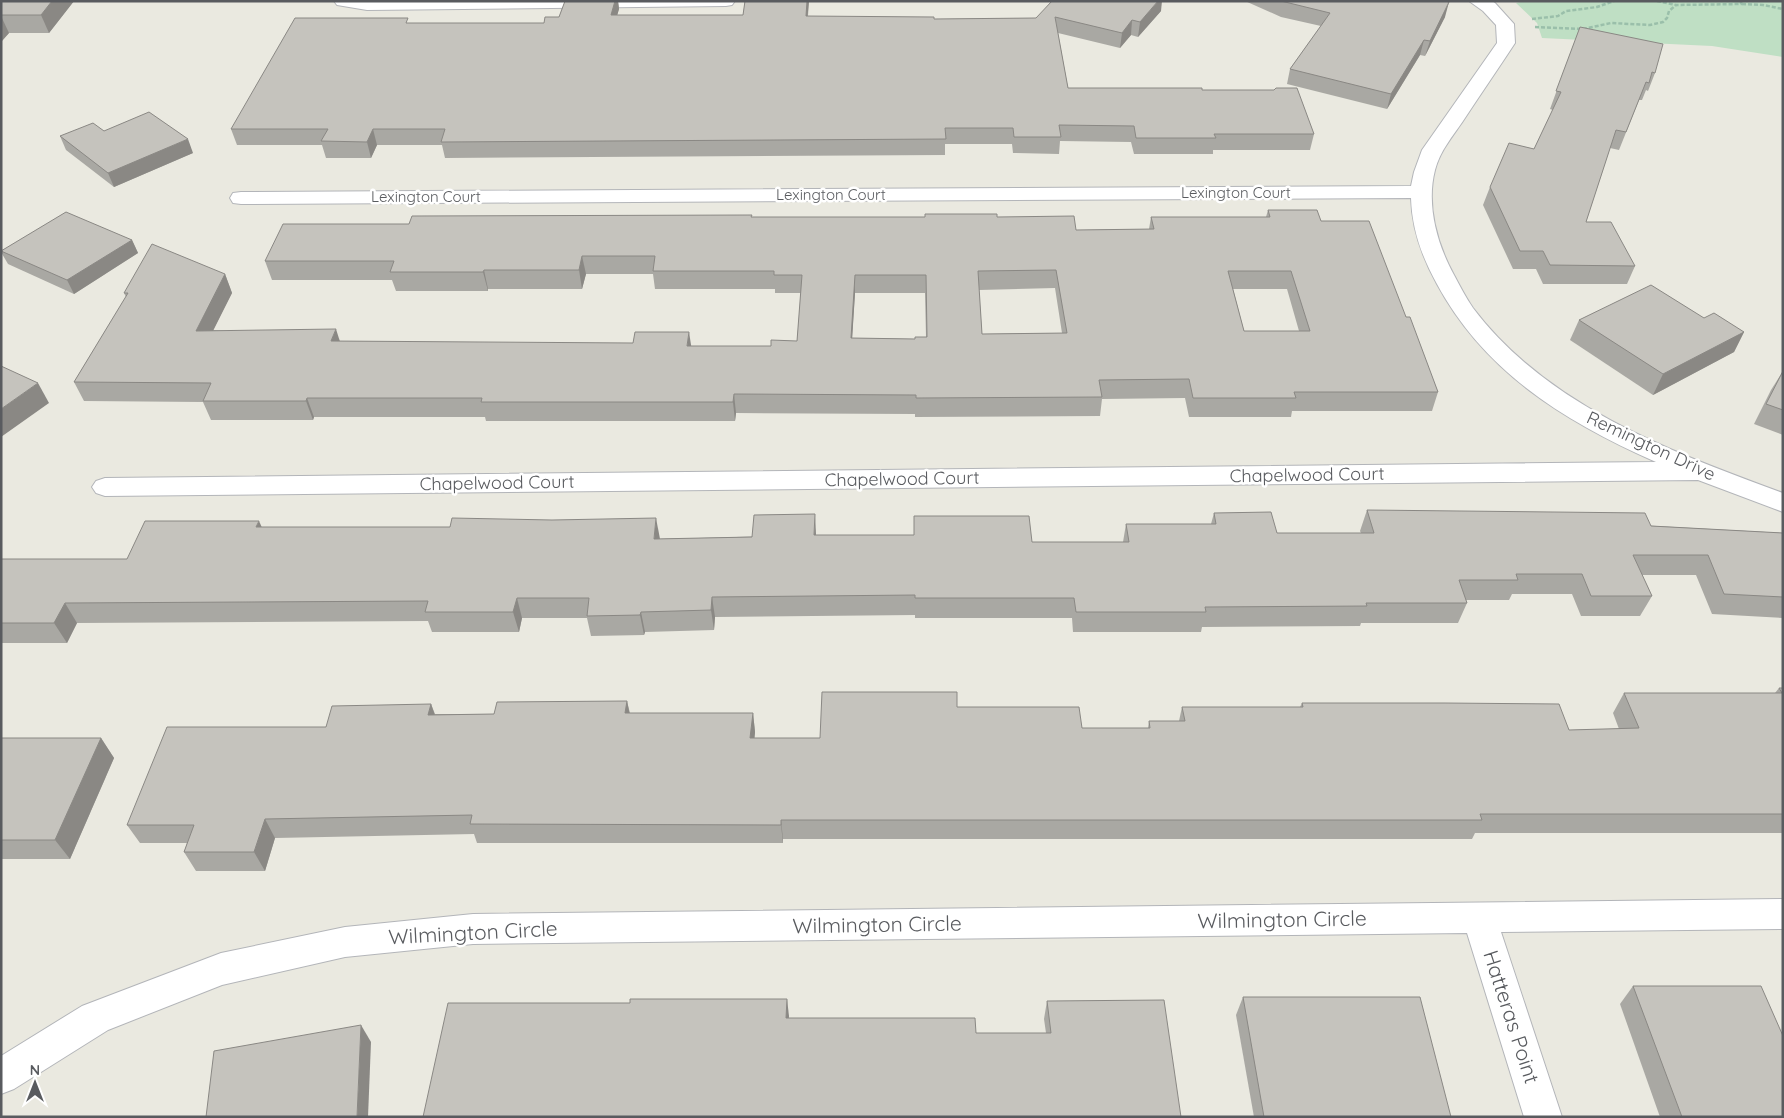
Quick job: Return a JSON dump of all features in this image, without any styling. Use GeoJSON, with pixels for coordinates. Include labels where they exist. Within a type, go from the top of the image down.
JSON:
{"type":"FeatureCollection","features":[{"type":"Feature","properties":{"kind":"street"},"geometry":{"type":"LineString","coordinates":[[343,1],[367,5],[726,1]]}},
{"type":"Feature","properties":{"kind":"street","name":"Remington Drive"},"geometry":{"type":"LineString","coordinates":[[1478,1],[1488,7],[1505,24],[1506,43],[1428,158],[1420,192],[1425,236],[1442,278],[1472,326],[1520,373],[1603,428],[1700,471],[1783,503]]}},
{"type":"Feature","properties":{"kind":"street","name":"Lexington Court"},"geometry":{"type":"LineString","coordinates":[[242,198],[1420,192]]}},
{"type":"Feature","properties":{"kind":"street","name":"Chapelwood Court"},"geometry":{"type":"LineString","coordinates":[[105,487],[1700,471]]}},
{"type":"Feature","properties":{"kind":"street","name":"Wilmington Circle"},"geometry":{"type":"LineString","coordinates":[[1,1076],[95,1018],[221,969],[345,942],[473,929],[1783,914]]}},
{"type":"Feature","properties":{"kind":"street","name":"Hatteras Point"},"geometry":{"type":"LineString","coordinates":[[1479,918],[1543,1117]]}},
{"type":"Feature","properties":{"kind":"path"},"geometry":{"type":"LineString","coordinates":[[1614,1],[1597,7],[1566,11],[1558,16],[1529,19],[1532,27],[1539,28],[1567,27],[1584,29],[1611,23],[1650,25],[1663,22],[1667,18],[1669,10],[1676,5]]}},
{"type":"Feature","properties":{"kind":"path"},"geometry":{"type":"LineString","coordinates":[[1657,1],[1676,5],[1742,4],[1763,5],[1783,9]]}},
{"type":"Feature","properties":{"kind":"path"},"geometry":{"type":"LineString","coordinates":[[1739,1],[1742,4]]}},
{"type":"Feature","properties":{"kind":"green space"},"geometry":{"type":"Polygon","coordinates":[[[1524,1],[1783,1],[1783,57],[1712,46],[1542,38],[1537,23],[1516,3],[1524,1]]]}},
{"type":"Feature","properties":{"kind":"building"},"geometry":{"type":"Polygon","coordinates":[[[1,1],[52,1],[41,15],[1,15],[1,1]]]}},
{"type":"Feature","properties":{"kind":"building"},"geometry":{"type":"Polygon","coordinates":[[[565,1],[615,1],[611,15],[743,15],[745,1],[807,1],[806,16],[934,17],[934,19],[1036,18],[1052,1],[1158,1],[1140,22],[1132,20],[1122,33],[1055,17],[1068,88],[1274,90],[1276,88],[1297,88],[1314,134],[1214,134],[1216,138],[1136,138],[1134,126],[1059,125],[1061,137],[1014,137],[1013,128],[945,128],[946,139],[441,142],[445,129],[373,129],[367,142],[321,141],[328,129],[231,129],[295,18],[408,18],[406,23],[544,23],[545,17],[559,17],[565,1]]]}},
{"type":"Feature","properties":{"kind":"building"},"geometry":{"type":"Polygon","coordinates":[[[1281,1],[1449,2],[1430,41],[1424,40],[1391,94],[1290,69],[1330,13],[1281,1]]]}},
{"type":"Feature","properties":{"kind":"building"},"geometry":{"type":"Polygon","coordinates":[[[1580,27],[1663,44],[1655,73],[1652,72],[1649,83],[1646,82],[1626,132],[1616,130],[1586,222],[1611,222],[1635,266],[1550,265],[1543,251],[1520,251],[1490,187],[1509,143],[1534,149],[1561,92],[1556,91],[1580,27]]]}},
{"type":"Feature","properties":{"kind":"building"},"geometry":{"type":"Polygon","coordinates":[[[149,112],[188,139],[108,173],[60,136],[93,123],[104,131],[149,112]]]}},
{"type":"Feature","properties":{"kind":"building"},"geometry":{"type":"Polygon","coordinates":[[[1268,210],[1317,210],[1321,221],[1369,221],[1406,317],[1410,317],[1438,392],[1294,392],[1296,398],[1193,398],[1189,379],[1099,380],[1102,397],[916,398],[916,395],[734,394],[733,402],[481,402],[482,398],[307,398],[306,401],[203,401],[211,383],[74,382],[128,293],[124,293],[152,244],[225,274],[196,331],[336,329],[331,341],[633,343],[635,332],[689,332],[687,346],[771,346],[771,340],[797,341],[802,275],[774,275],[774,271],[653,271],[655,256],[582,256],[579,270],[484,270],[483,272],[390,272],[394,261],[265,261],[283,224],[409,224],[412,216],[752,215],[751,217],[925,217],[925,214],[997,214],[997,217],[1074,216],[1076,230],[1154,229],[1151,217],[1270,217],[1268,210]],[[1056,270],[978,271],[982,334],[1067,333],[1056,270]],[[1228,271],[1244,331],[1310,331],[1291,271],[1228,271]],[[855,275],[851,338],[915,339],[915,337],[927,337],[926,275],[855,275]]]}},
{"type":"Feature","properties":{"kind":"building"},"geometry":{"type":"Polygon","coordinates":[[[66,212],[132,240],[67,280],[1,251],[66,212]]]}},
{"type":"Feature","properties":{"kind":"building"},"geometry":{"type":"Polygon","coordinates":[[[1651,285],[1704,318],[1714,313],[1744,332],[1663,374],[1579,320],[1651,285]]]}},
{"type":"Feature","properties":{"kind":"building"},"geometry":{"type":"Polygon","coordinates":[[[1,366],[38,383],[1,409],[1,366]]]}},
{"type":"Feature","properties":{"kind":"building"},"geometry":{"type":"Polygon","coordinates":[[[1783,371],[1783,410],[1766,404],[1783,371]]]}},
{"type":"Feature","properties":{"kind":"building"},"geometry":{"type":"Polygon","coordinates":[[[1367,510],[1645,513],[1651,526],[1783,533],[1783,597],[1724,594],[1708,555],[1633,555],[1652,596],[1591,596],[1582,574],[1516,574],[1518,580],[1459,580],[1467,603],[1366,603],[1367,606],[1205,607],[1206,612],[1076,612],[1074,598],[915,598],[915,595],[712,597],[711,610],[641,612],[640,615],[587,616],[589,598],[517,598],[513,612],[425,612],[428,601],[65,603],[54,623],[1,623],[1,559],[127,559],[145,521],[259,521],[256,527],[450,527],[452,518],[552,520],[656,518],[654,539],[752,537],[754,515],[815,514],[814,535],[914,535],[914,516],[1029,516],[1032,542],[1129,542],[1126,524],[1216,524],[1214,513],[1271,512],[1277,533],[1374,533],[1367,510]]]}},
{"type":"Feature","properties":{"kind":"building"},"geometry":{"type":"Polygon","coordinates":[[[1779,688],[1783,688],[1783,814],[1480,814],[1482,820],[781,820],[781,825],[470,824],[472,815],[265,819],[254,852],[184,852],[194,825],[127,825],[167,727],[326,727],[332,706],[431,704],[428,715],[494,714],[497,702],[627,701],[625,713],[753,713],[750,738],[820,738],[822,692],[957,692],[957,707],[1079,707],[1082,728],[1150,728],[1149,721],[1185,721],[1182,707],[1303,707],[1302,703],[1444,703],[1559,704],[1569,730],[1639,728],[1624,693],[1782,693],[1779,688]]]}},
{"type":"Feature","properties":{"kind":"building"},"geometry":{"type":"Polygon","coordinates":[[[1,738],[101,738],[55,840],[1,840],[1,738]]]}},
{"type":"Feature","properties":{"kind":"building"},"geometry":{"type":"Polygon","coordinates":[[[1633,986],[1761,986],[1783,1036],[1783,1117],[1682,1117],[1633,986]]]}},
{"type":"Feature","properties":{"kind":"building"},"geometry":{"type":"Polygon","coordinates":[[[1243,997],[1420,997],[1451,1117],[1264,1117],[1243,997]]]}},
{"type":"Feature","properties":{"kind":"building"},"geometry":{"type":"Polygon","coordinates":[[[630,999],[787,999],[786,1018],[975,1018],[976,1033],[1051,1033],[1047,1001],[1164,1000],[1181,1117],[423,1117],[448,1003],[630,1003],[630,999]]]}},
{"type":"Feature","properties":{"kind":"building"},"geometry":{"type":"Polygon","coordinates":[[[361,1025],[357,1117],[206,1117],[214,1051],[361,1025]]]}}]}
